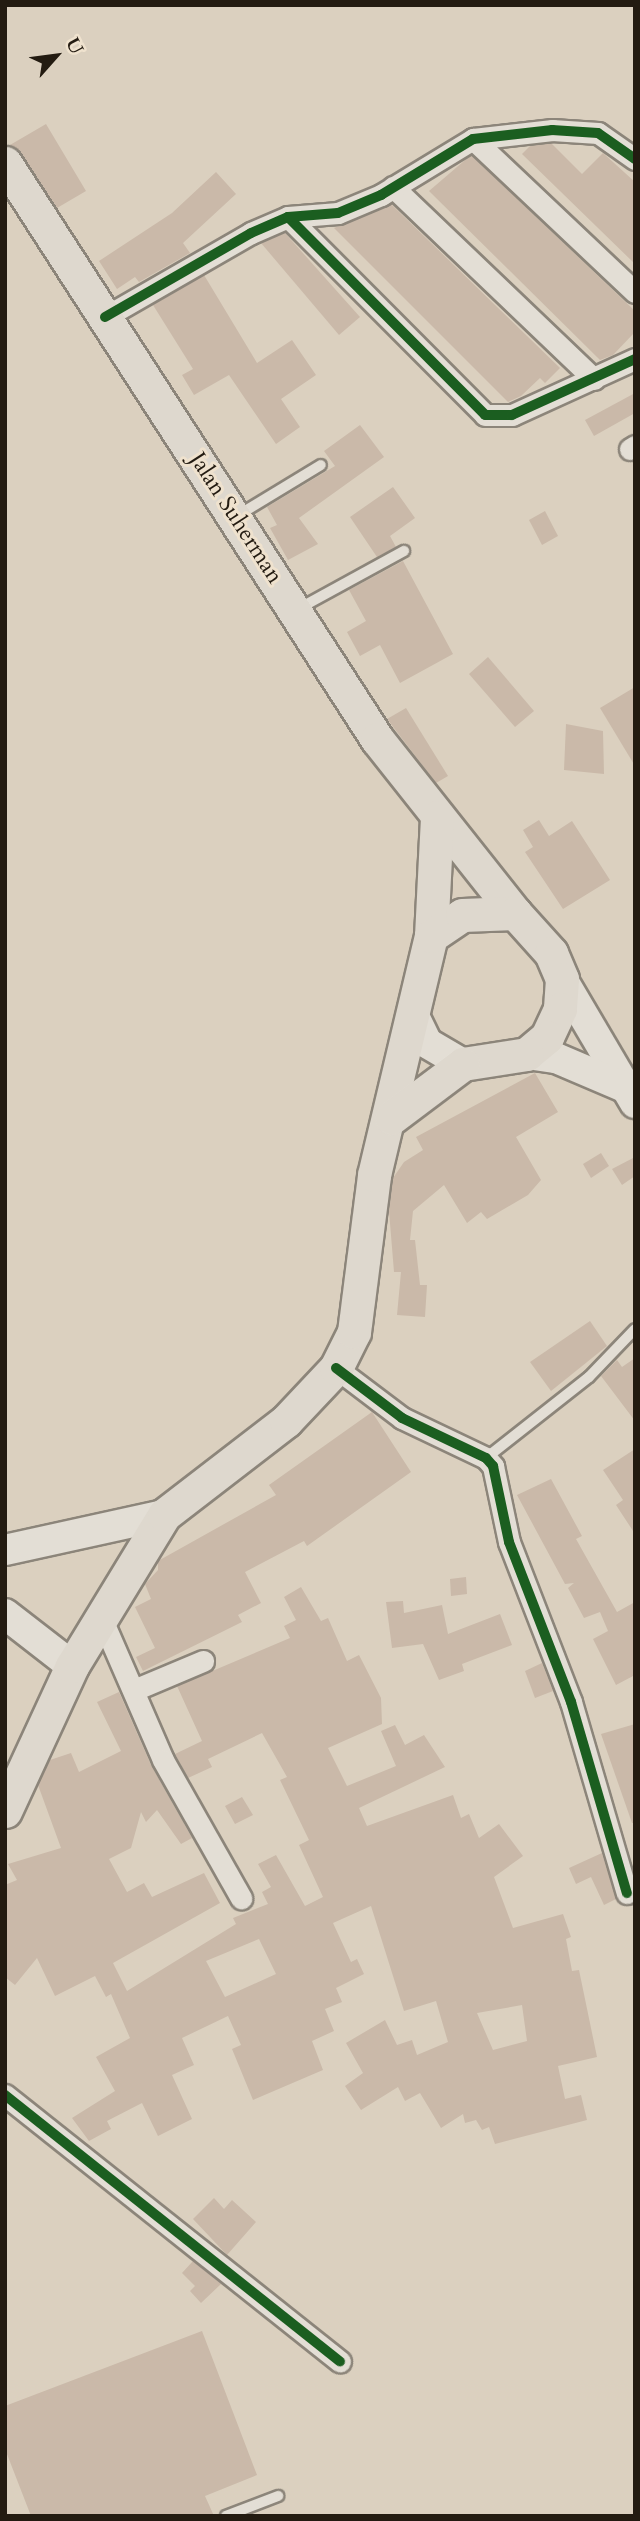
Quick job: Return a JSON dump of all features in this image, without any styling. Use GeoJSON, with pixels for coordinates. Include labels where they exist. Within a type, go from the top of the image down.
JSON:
{"type":"FeatureCollection","features":[{"type":"Feature","properties":{"kind":"main road","name":"Jalan Suherman"},"geometry":{"type":"LineString","coordinates":[[7,171],[236,517],[377,739],[516,913]]}},
{"type":"Feature","properties":{"kind":"main road"},"geometry":{"type":"LineString","coordinates":[[5,1811],[72,1667],[100,1615],[164,1516],[286,1421],[336,1368],[354,1332],[374,1175],[391,1118],[413,1014],[415,989],[431,936],[438,817]]}},
{"type":"Feature","properties":{"kind":"main road"},"geometry":{"type":"LineString","coordinates":[[431,936],[462,915],[516,913],[551,953],[562,979],[629,1095]]}},
{"type":"Feature","properties":{"kind":"main road"},"geometry":{"type":"LineString","coordinates":[[527,1054],[554,1025],[562,979]]}},
{"type":"Feature","properties":{"kind":"main road"},"geometry":{"type":"LineString","coordinates":[[413,1014],[427,1043],[463,1064]]}},
{"type":"Feature","properties":{"kind":"main road"},"geometry":{"type":"LineString","coordinates":[[391,1118],[463,1064],[527,1054],[556,1058],[629,1095]]}},
{"type":"Feature","properties":{"kind":"main road"},"geometry":{"type":"LineString","coordinates":[[5,1550],[164,1516]]}},
{"type":"Feature","properties":{"kind":"main road"},"geometry":{"type":"LineString","coordinates":[[5,1614],[72,1667]]}},
{"type":"Feature","properties":{"kind":"street"},"geometry":{"type":"LineString","coordinates":[[105,317],[207,256],[288,217],[338,212],[393,187],[473,139],[552,130],[598,133],[635,159]]}},
{"type":"Feature","properties":{"kind":"street"},"geometry":{"type":"LineString","coordinates":[[473,139],[635,292]]}},
{"type":"Feature","properties":{"kind":"street"},"geometry":{"type":"LineString","coordinates":[[393,187],[594,379]]}},
{"type":"Feature","properties":{"kind":"street"},"geometry":{"type":"LineString","coordinates":[[288,217],[485,415],[512,415],[635,359]]}},
{"type":"Feature","properties":{"kind":"street"},"geometry":{"type":"LineString","coordinates":[[336,1368],[402,1418],[486,1458],[495,1471],[509,1542],[571,1702],[627,1893]]}},
{"type":"Feature","properties":{"kind":"street"},"geometry":{"type":"LineString","coordinates":[[100,1615],[163,1760],[242,1898]]}},
{"type":"Feature","properties":{"kind":"street"},"geometry":{"type":"LineString","coordinates":[[134,1690],[203,1661]]}},
{"type":"Feature","properties":{"kind":"street"},"geometry":{"type":"LineString","coordinates":[[5,2095],[340,2361]]}},
{"type":"Feature","properties":{"kind":"lane"},"geometry":{"type":"LineString","coordinates":[[236,517],[321,465]]}},
{"type":"Feature","properties":{"kind":"lane"},"geometry":{"type":"LineString","coordinates":[[295,611],[404,551]]}},
{"type":"Feature","properties":{"kind":"lane"},"geometry":{"type":"LineString","coordinates":[[486,1458],[589,1377],[635,1329]]}},
{"type":"Feature","properties":{"kind":"lane"},"geometry":{"type":"LineString","coordinates":[[226,2516],[278,2496]]}},
{"type":"Feature","properties":{"kind":"building"},"geometry":{"type":"Polygon","coordinates":[[[46,124],[86,191],[57,208],[21,153],[10,145],[46,124]]]}},
{"type":"Feature","properties":{"kind":"building"},"geometry":{"type":"Polygon","coordinates":[[[551,143],[582,174],[603,153],[635,182],[635,264],[522,154],[530,146],[551,143]]]}},
{"type":"Feature","properties":{"kind":"building"},"geometry":{"type":"Polygon","coordinates":[[[471,155],[635,311],[635,332],[613,355],[600,360],[429,191],[471,155]]]}},
{"type":"Feature","properties":{"kind":"building"},"geometry":{"type":"Polygon","coordinates":[[[216,172],[236,194],[183,243],[190,253],[139,282],[135,277],[117,289],[99,261],[172,213],[216,172]]]}},
{"type":"Feature","properties":{"kind":"building"},"geometry":{"type":"Polygon","coordinates":[[[391,204],[560,368],[545,383],[540,378],[521,396],[508,402],[334,228],[391,204]]]}},
{"type":"Feature","properties":{"kind":"building"},"geometry":{"type":"Polygon","coordinates":[[[285,233],[360,317],[339,335],[261,243],[285,233]]]}},
{"type":"Feature","properties":{"kind":"building"},"geometry":{"type":"Polygon","coordinates":[[[204,275],[257,363],[292,340],[316,375],[281,399],[300,427],[276,444],[229,375],[194,395],[182,375],[193,369],[153,305],[204,275]]]}},
{"type":"Feature","properties":{"kind":"building"},"geometry":{"type":"Polygon","coordinates":[[[635,393],[635,413],[594,436],[585,420],[635,393]]]}},
{"type":"Feature","properties":{"kind":"building"},"geometry":{"type":"Polygon","coordinates":[[[360,425],[384,457],[299,518],[318,544],[288,560],[270,528],[277,525],[267,507],[335,466],[324,451],[360,425]]]}},
{"type":"Feature","properties":{"kind":"building"},"geometry":{"type":"Polygon","coordinates":[[[393,487],[415,518],[390,536],[396,547],[377,557],[350,517],[393,487]]]}},
{"type":"Feature","properties":{"kind":"building"},"geometry":{"type":"Polygon","coordinates":[[[545,511],[558,536],[542,545],[529,520],[545,511]]]}},
{"type":"Feature","properties":{"kind":"building"},"geometry":{"type":"Polygon","coordinates":[[[403,561],[453,654],[400,683],[380,645],[360,656],[347,632],[366,621],[349,590],[403,561]]]}},
{"type":"Feature","properties":{"kind":"building"},"geometry":{"type":"Polygon","coordinates":[[[488,657],[534,711],[515,727],[469,674],[488,657]]]}},
{"type":"Feature","properties":{"kind":"building"},"geometry":{"type":"Polygon","coordinates":[[[635,687],[635,766],[600,708],[635,687]]]}},
{"type":"Feature","properties":{"kind":"building"},"geometry":{"type":"Polygon","coordinates":[[[406,708],[448,776],[436,783],[387,719],[406,708]]]}},
{"type":"Feature","properties":{"kind":"building"},"geometry":{"type":"Polygon","coordinates":[[[566,724],[603,731],[604,774],[564,770],[566,724]]]}},
{"type":"Feature","properties":{"kind":"building"},"geometry":{"type":"Polygon","coordinates":[[[539,820],[549,836],[572,821],[610,880],[563,909],[525,852],[533,847],[523,830],[539,820]]]}},
{"type":"Feature","properties":{"kind":"building"},"geometry":{"type":"Polygon","coordinates":[[[535,1073],[558,1112],[516,1137],[541,1180],[528,1195],[487,1219],[481,1212],[467,1223],[444,1185],[413,1211],[410,1240],[415,1240],[420,1285],[427,1285],[425,1317],[397,1315],[401,1272],[394,1272],[389,1211],[393,1178],[404,1162],[423,1150],[416,1137],[535,1073]]]}},
{"type":"Feature","properties":{"kind":"building"},"geometry":{"type":"Polygon","coordinates":[[[601,1153],[609,1166],[591,1178],[583,1164],[601,1153]]]}},
{"type":"Feature","properties":{"kind":"building"},"geometry":{"type":"Polygon","coordinates":[[[635,1157],[635,1176],[622,1185],[612,1169],[635,1157]]]}},
{"type":"Feature","properties":{"kind":"building"},"geometry":{"type":"Polygon","coordinates":[[[590,1321],[607,1346],[551,1391],[530,1362],[590,1321]]]}},
{"type":"Feature","properties":{"kind":"building"},"geometry":{"type":"Polygon","coordinates":[[[635,1358],[635,1421],[601,1376],[617,1360],[622,1367],[635,1358]]]}},
{"type":"Feature","properties":{"kind":"building"},"geometry":{"type":"Polygon","coordinates":[[[372,1412],[411,1472],[307,1546],[304,1541],[245,1572],[261,1603],[238,1615],[242,1622],[143,1671],[136,1657],[155,1648],[135,1607],[151,1599],[145,1584],[158,1570],[158,1561],[276,1495],[269,1485],[372,1412]]]}},
{"type":"Feature","properties":{"kind":"building"},"geometry":{"type":"Polygon","coordinates":[[[635,1449],[635,1534],[616,1505],[623,1500],[603,1470],[635,1449]]]}},
{"type":"Feature","properties":{"kind":"building"},"geometry":{"type":"Polygon","coordinates":[[[551,1479],[582,1536],[576,1539],[617,1612],[635,1602],[635,1675],[616,1685],[593,1639],[608,1631],[600,1612],[584,1618],[568,1588],[574,1583],[565,1584],[517,1495],[551,1479]]]}},
{"type":"Feature","properties":{"kind":"building"},"geometry":{"type":"Polygon","coordinates":[[[466,1577],[467,1594],[451,1596],[450,1579],[466,1577]]]}},
{"type":"Feature","properties":{"kind":"building"},"geometry":{"type":"Polygon","coordinates":[[[301,1587],[321,1621],[328,1618],[347,1661],[359,1655],[381,1698],[382,1724],[328,1748],[347,1786],[396,1766],[381,1731],[395,1725],[405,1745],[424,1735],[445,1767],[359,1808],[367,1826],[453,1795],[461,1818],[469,1814],[479,1838],[499,1824],[523,1856],[494,1877],[513,1928],[563,1914],[571,1937],[566,1939],[572,1971],[579,1970],[597,2057],[558,2066],[565,2099],[581,2095],[587,2120],[495,2144],[489,2127],[482,2130],[476,2120],[465,2123],[463,2114],[441,2128],[420,2093],[405,2101],[398,2087],[361,2110],[345,2086],[363,2073],[346,2043],[385,2020],[397,2045],[412,2040],[417,2055],[448,2042],[436,2001],[404,2011],[371,1906],[333,1923],[351,1962],[357,1959],[364,1974],[336,1988],[342,2002],[325,2009],[334,2031],[312,2041],[323,2070],[253,2100],[232,2049],[241,2045],[228,2016],[182,2038],[194,2065],[172,2075],[192,2119],[158,2136],[142,2103],[107,2121],[111,2129],[89,2141],[72,2118],[115,2091],[96,2057],[130,2038],[111,1994],[106,1997],[95,1976],[55,1996],[37,1958],[15,1985],[5,1977],[5,1885],[17,1880],[8,1864],[61,1848],[38,1785],[50,1760],[71,1753],[79,1772],[121,1751],[97,1702],[119,1692],[151,1765],[192,1838],[181,1844],[157,1810],[146,1822],[141,1812],[131,1848],[109,1859],[127,1892],[144,1883],[152,1897],[204,1873],[220,1903],[113,1963],[127,1991],[236,1924],[233,1918],[268,1904],[262,1892],[271,1887],[258,1864],[276,1855],[305,1906],[323,1897],[299,1845],[309,1840],[280,1780],[287,1777],[262,1733],[208,1759],[212,1767],[188,1778],[175,1754],[202,1741],[177,1686],[290,1638],[284,1626],[296,1620],[284,1597],[301,1587]],[[259,1939],[206,1961],[225,1997],[276,1974],[259,1939]],[[522,2005],[477,2013],[493,2050],[527,2041],[522,2005]]]}},
{"type":"Feature","properties":{"kind":"building"},"geometry":{"type":"Polygon","coordinates":[[[403,1601],[404,1613],[442,1605],[448,1634],[500,1614],[512,1645],[462,1664],[464,1671],[439,1680],[423,1644],[392,1648],[386,1602],[403,1601]]]}},
{"type":"Feature","properties":{"kind":"building"},"geometry":{"type":"Polygon","coordinates":[[[542,1663],[553,1691],[535,1698],[525,1671],[542,1663]]]}},
{"type":"Feature","properties":{"kind":"building"},"geometry":{"type":"Polygon","coordinates":[[[635,1724],[635,1823],[632,1823],[601,1734],[635,1724]]]}},
{"type":"Feature","properties":{"kind":"building"},"geometry":{"type":"Polygon","coordinates":[[[242,1797],[253,1815],[235,1824],[225,1806],[242,1797]]]}},
{"type":"Feature","properties":{"kind":"building"},"geometry":{"type":"Polygon","coordinates":[[[602,1853],[616,1899],[604,1905],[591,1877],[576,1884],[569,1868],[602,1853]]]}},
{"type":"Feature","properties":{"kind":"building"},"geometry":{"type":"Polygon","coordinates":[[[214,2198],[224,2209],[232,2200],[256,2222],[227,2255],[193,2219],[214,2198]]]}},
{"type":"Feature","properties":{"kind":"building"},"geometry":{"type":"Polygon","coordinates":[[[193,2261],[221,2284],[201,2303],[190,2291],[195,2286],[182,2273],[193,2261]]]}},
{"type":"Feature","properties":{"kind":"building"},"geometry":{"type":"Polygon","coordinates":[[[202,2331],[257,2475],[205,2496],[214,2516],[31,2516],[5,2449],[5,2406],[202,2331]]]}},
{"type":"Feature","properties":{"kind":"cycle path"},"geometry":{"type":"LineString","coordinates":[[105,317],[251,233],[288,217],[338,213],[381,195],[473,139],[552,130],[598,133],[635,159]]}},
{"type":"Feature","properties":{"kind":"cycle path"},"geometry":{"type":"LineString","coordinates":[[288,217],[485,415],[512,415],[635,359]]}},
{"type":"Feature","properties":{"kind":"cycle path"},"geometry":{"type":"LineString","coordinates":[[336,1368],[402,1418],[486,1458],[493,1466],[509,1542],[571,1702],[627,1893]]}},
{"type":"Feature","properties":{"kind":"cycle path"},"geometry":{"type":"LineString","coordinates":[[5,2095],[340,2361]]}}]}
